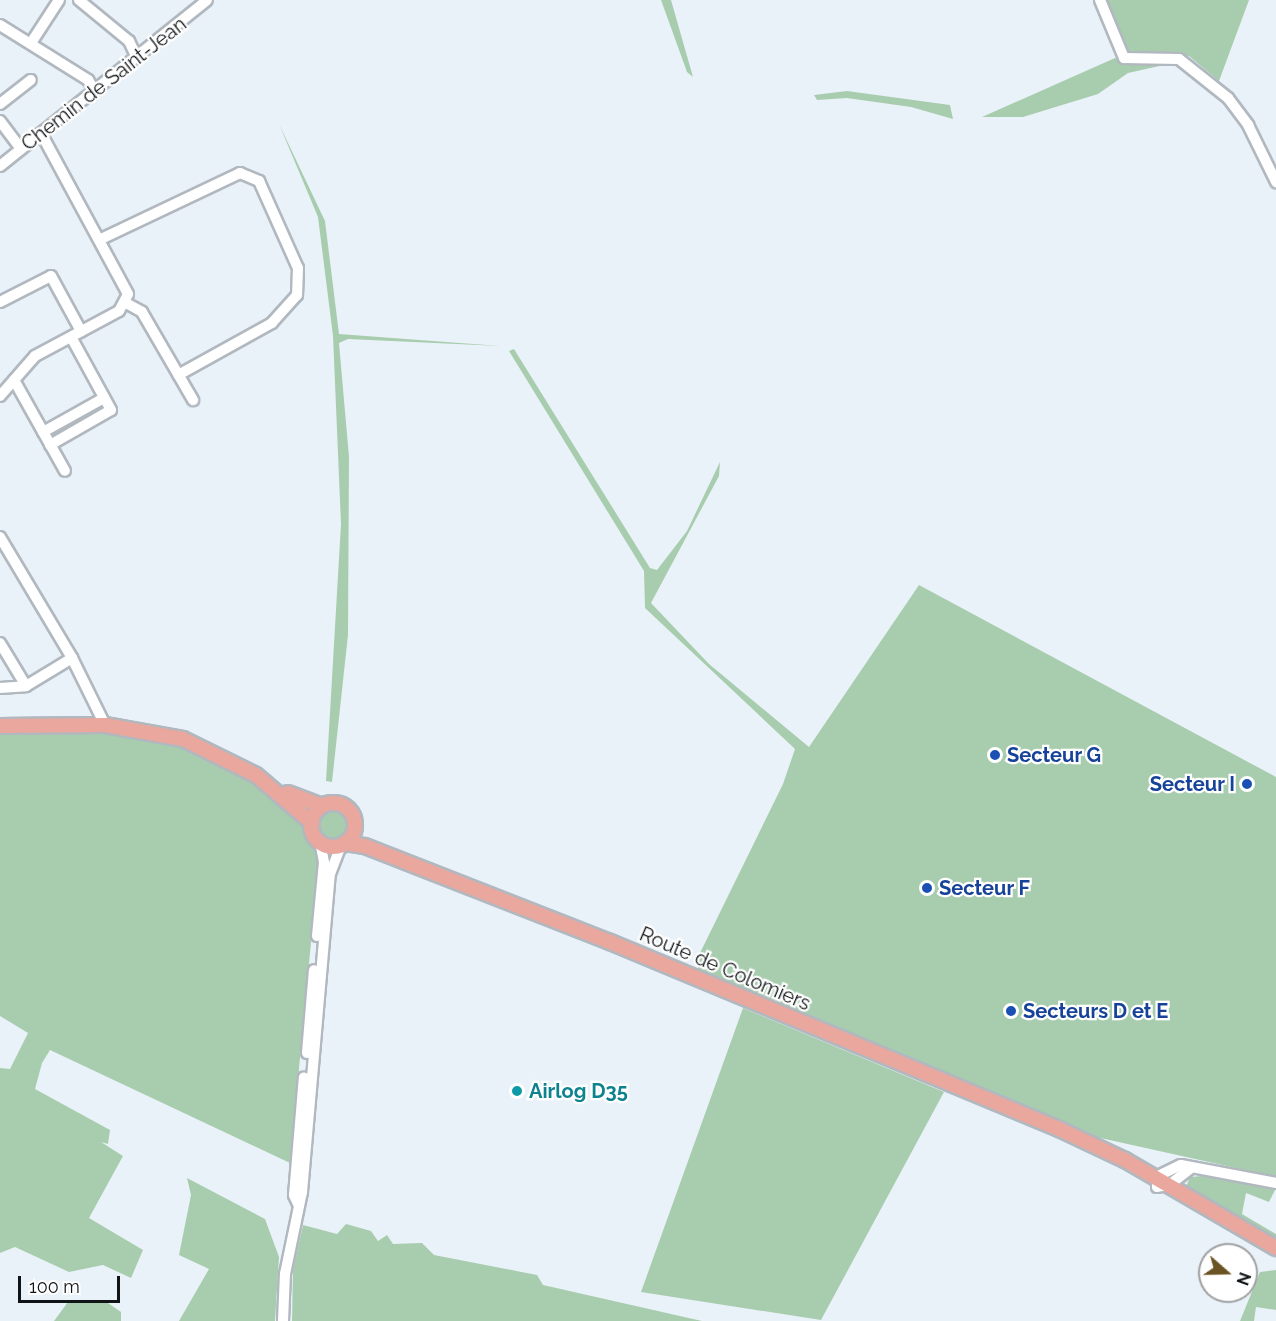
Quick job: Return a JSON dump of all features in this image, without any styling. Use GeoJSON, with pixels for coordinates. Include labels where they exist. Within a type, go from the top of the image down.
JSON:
{"type":"FeatureCollection","features":[{"type":"Feature","properties":{"kind":"main road"},"geometry":{"type":"LineString","coordinates":[[0,726],[98,725],[192,742],[270,784],[322,806],[344,805],[355,824],[343,844],[320,842],[312,823],[270,784]]}},
{"type":"Feature","properties":{"kind":"main road"},"geometry":{"type":"LineString","coordinates":[[312,823],[322,806]]}},
{"type":"Feature","properties":{"kind":"main road","name":"Route de Colomiers"},"geometry":{"type":"LineString","coordinates":[[355,824],[417,868]]}},
{"type":"Feature","properties":{"kind":"main road","name":"Route de Colomiers"},"geometry":{"type":"LineString","coordinates":[[343,844],[417,868],[610,942],[1014,1113],[1161,1183]]}},
{"type":"Feature","properties":{"kind":"main road"},"geometry":{"type":"LineString","coordinates":[[1161,1183],[1276,1248]]}},
{"type":"Feature","properties":{"kind":"main road"},"geometry":{"type":"LineString","coordinates":[[1161,1183],[1276,1254]]}},
{"type":"Feature","properties":{"kind":"street"},"geometry":{"type":"LineString","coordinates":[[31,43],[59,0]]}},
{"type":"Feature","properties":{"kind":"street"},"geometry":{"type":"LineString","coordinates":[[79,0],[129,41],[138,58]]}},
{"type":"Feature","properties":{"kind":"street","name":"Chemin de Saint-Jean"},"geometry":{"type":"LineString","coordinates":[[0,166],[138,58],[207,0]]}},
{"type":"Feature","properties":{"kind":"street"},"geometry":{"type":"LineString","coordinates":[[1100,0],[1124,58],[1179,58],[1228,98],[1276,182]]}},
{"type":"Feature","properties":{"kind":"street"},"geometry":{"type":"LineString","coordinates":[[0,25],[88,80],[95,91]]}},
{"type":"Feature","properties":{"kind":"street"},"geometry":{"type":"LineString","coordinates":[[0,104],[31,80]]}},
{"type":"Feature","properties":{"kind":"street"},"geometry":{"type":"LineString","coordinates":[[0,121],[21,149]]}},
{"type":"Feature","properties":{"kind":"street"},"geometry":{"type":"LineString","coordinates":[[41,133],[126,284],[126,303]]}},
{"type":"Feature","properties":{"kind":"street"},"geometry":{"type":"LineString","coordinates":[[101,239],[240,173],[259,181],[298,268],[297,295],[272,323],[178,375]]}},
{"type":"Feature","properties":{"kind":"street"},"geometry":{"type":"LineString","coordinates":[[0,302],[51,276],[111,410],[50,445]]}},
{"type":"Feature","properties":{"kind":"street"},"geometry":{"type":"LineString","coordinates":[[0,396],[34,356],[76,334],[126,303]]}},
{"type":"Feature","properties":{"kind":"street"},"geometry":{"type":"LineString","coordinates":[[126,303],[142,312],[192,400]]}},
{"type":"Feature","properties":{"kind":"street"},"geometry":{"type":"LineString","coordinates":[[7,385],[43,432],[65,471]]}},
{"type":"Feature","properties":{"kind":"street"},"geometry":{"type":"LineString","coordinates":[[43,432],[104,398]]}},
{"type":"Feature","properties":{"kind":"street"},"geometry":{"type":"LineString","coordinates":[[0,537],[5,551],[72,658],[99,707],[98,725]]}},
{"type":"Feature","properties":{"kind":"street"},"geometry":{"type":"LineString","coordinates":[[0,643],[26,686]]}},
{"type":"Feature","properties":{"kind":"street"},"geometry":{"type":"LineString","coordinates":[[0,688],[26,686],[72,658]]}},
{"type":"Feature","properties":{"kind":"street"},"geometry":{"type":"LineString","coordinates":[[298,1204],[295,1181],[324,862],[320,842]]}},
{"type":"Feature","properties":{"kind":"street"},"geometry":{"type":"LineString","coordinates":[[283,1321],[287,1258],[298,1204],[330,874],[343,844]]}},
{"type":"Feature","properties":{"kind":"street"},"geometry":{"type":"LineString","coordinates":[[1161,1183],[1172,1167],[1191,1168],[1276,1184]]}},
{"type":"Feature","properties":{"kind":"green space"},"geometry":{"type":"Polygon","coordinates":[[[661,0],[671,0],[693,77],[687,72],[661,0]]]}},
{"type":"Feature","properties":{"kind":"green space"},"geometry":{"type":"Polygon","coordinates":[[[1104,0],[1249,0],[1219,81],[1189,56],[1142,60],[1122,52],[1104,0]]]}},
{"type":"Feature","properties":{"kind":"green space"},"geometry":{"type":"Polygon","coordinates":[[[1115,58],[1136,65],[1173,63],[1128,73],[1098,94],[1023,117],[982,117],[1115,58]]]}},
{"type":"Feature","properties":{"kind":"green space"},"geometry":{"type":"Polygon","coordinates":[[[847,91],[950,105],[953,119],[911,107],[847,98],[817,100],[814,95],[847,91]]]}},
{"type":"Feature","properties":{"kind":"green space"},"geometry":{"type":"Polygon","coordinates":[[[279,124],[325,221],[339,334],[500,346],[348,339],[339,343],[349,457],[348,635],[332,782],[326,781],[341,524],[333,336],[318,217],[279,124]]]}},
{"type":"Feature","properties":{"kind":"green space"},"geometry":{"type":"Polygon","coordinates":[[[514,349],[650,568],[657,570],[687,531],[720,462],[719,476],[651,603],[709,664],[809,747],[919,585],[1276,777],[1276,1177],[1096,1137],[698,970],[700,953],[783,784],[795,749],[645,608],[644,571],[509,351],[514,349]]]}},
{"type":"Feature","properties":{"kind":"green space"},"geometry":{"type":"Polygon","coordinates":[[[87,730],[164,740],[251,780],[303,820],[319,859],[290,1163],[50,1050],[42,1063],[35,1089],[110,1130],[108,1144],[101,1142],[123,1156],[89,1218],[143,1250],[131,1278],[103,1265],[69,1272],[15,1247],[0,1253],[0,1068],[10,1069],[28,1033],[0,1016],[0,731],[87,730]]]}},
{"type":"Feature","properties":{"kind":"green space"},"geometry":{"type":"Polygon","coordinates":[[[334,809],[345,814],[350,825],[345,836],[334,841],[323,836],[318,825],[323,814],[334,809]]]}},
{"type":"Feature","properties":{"kind":"green space"},"geometry":{"type":"Polygon","coordinates":[[[743,1008],[944,1092],[821,1320],[641,1292],[743,1008]]]}},
{"type":"Feature","properties":{"kind":"green space"},"geometry":{"type":"Polygon","coordinates":[[[1201,1176],[1276,1188],[1269,1202],[1246,1193],[1242,1214],[1276,1234],[1276,1240],[1186,1187],[1190,1177],[1201,1176]]]}},
{"type":"Feature","properties":{"kind":"green space"},"geometry":{"type":"Polygon","coordinates":[[[187,1178],[265,1219],[279,1257],[275,1321],[179,1321],[209,1269],[179,1255],[191,1195],[187,1178]]]}},
{"type":"Feature","properties":{"kind":"green space"},"geometry":{"type":"Polygon","coordinates":[[[346,1224],[371,1231],[378,1241],[387,1235],[393,1244],[422,1243],[434,1255],[537,1275],[543,1285],[702,1321],[292,1321],[293,1270],[303,1225],[337,1234],[346,1224]]]}},
{"type":"Feature","properties":{"kind":"green space"},"geometry":{"type":"Polygon","coordinates":[[[1276,1270],[1276,1310],[1256,1307],[1254,1321],[1240,1321],[1247,1303],[1258,1303],[1260,1272],[1276,1270]]]}},
{"type":"Feature","properties":{"kind":"green space"},"geometry":{"type":"Polygon","coordinates":[[[68,1302],[108,1303],[121,1312],[121,1321],[54,1321],[68,1302]]]}},
{"type":"Feature","properties":{"kind":"place","name":"Secteur G"},"geometry":{"type":"Point","coordinates":[995,755]}},
{"type":"Feature","properties":{"kind":"place","name":"Secteur I"},"geometry":{"type":"Point","coordinates":[1247,784]}},
{"type":"Feature","properties":{"kind":"place","name":"Secteur F"},"geometry":{"type":"Point","coordinates":[927,888]}},
{"type":"Feature","properties":{"kind":"place","name":"Secteurs D et E"},"geometry":{"type":"Point","coordinates":[1011,1011]}},
{"type":"Feature","properties":{"kind":"place","name":"Airlog D35"},"geometry":{"type":"Point","coordinates":[517,1091]}}]}
